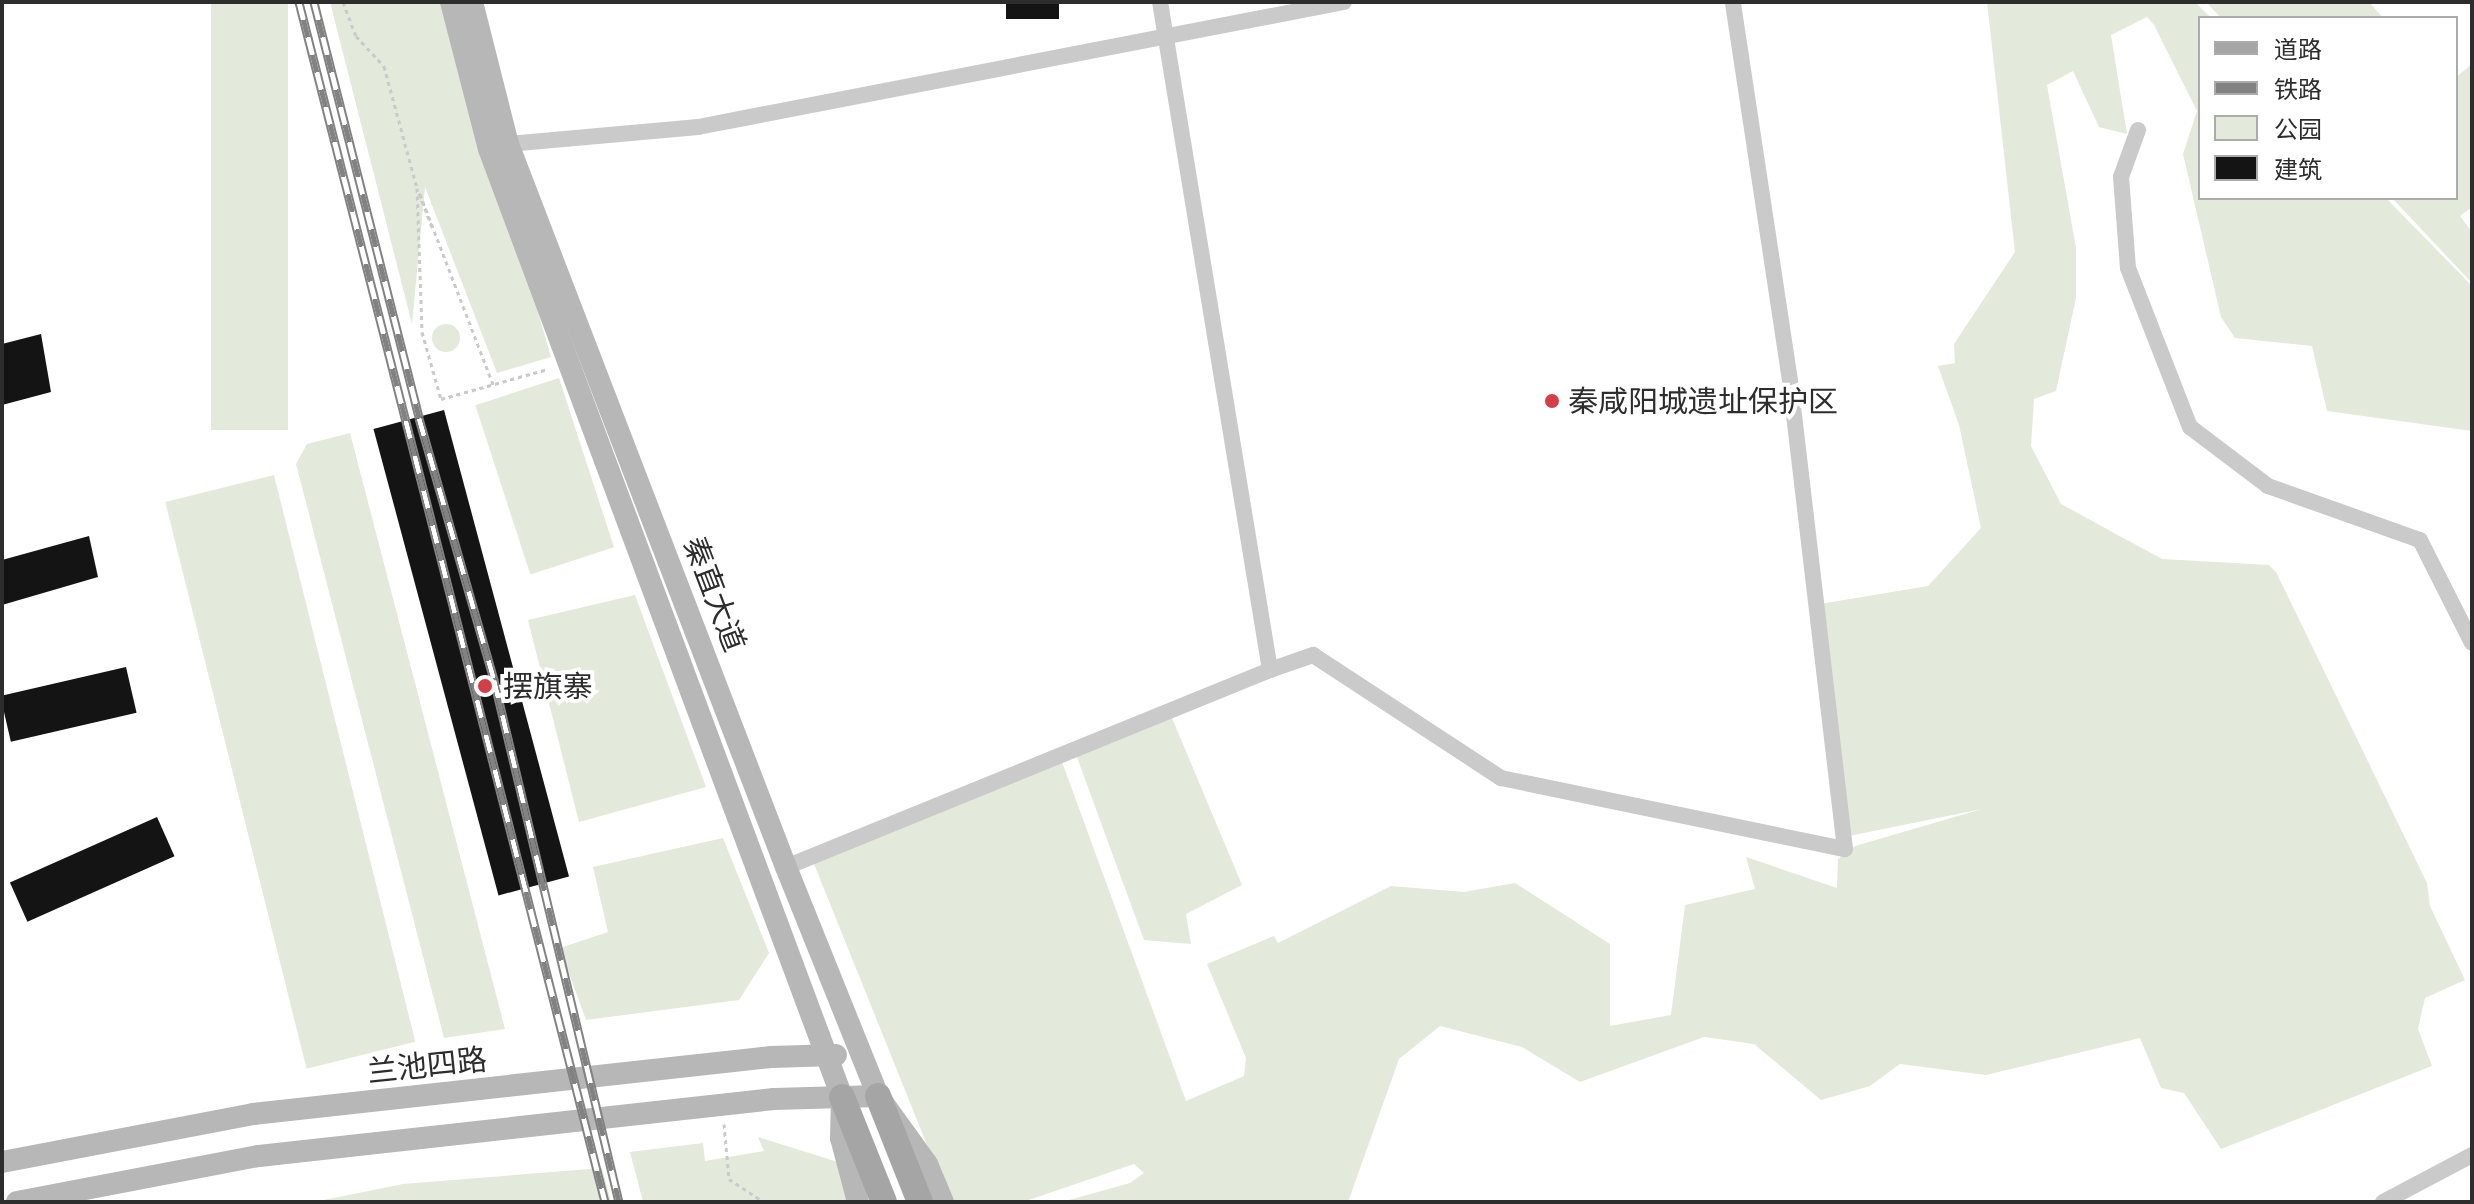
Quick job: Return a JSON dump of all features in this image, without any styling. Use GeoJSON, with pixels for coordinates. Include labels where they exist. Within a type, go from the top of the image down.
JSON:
{"type":"FeatureCollection","features":[{"type":"Feature","properties":{"kind":"main road","name":"秦直大道"},"geometry":{"type":"LineString","coordinates":[[878,1096],[920,1202]]}},
{"type":"Feature","properties":{"kind":"main road"},"geometry":{"type":"LineString","coordinates":[[842,1097],[884,1202]]}},
{"type":"Feature","properties":{"kind":"street","name":"秦直大道"},"geometry":{"type":"LineString","coordinates":[[451,2],[489,149],[842,1097]]}},
{"type":"Feature","properties":{"kind":"street","name":"秦直大道"},"geometry":{"type":"LineString","coordinates":[[472,2],[508,144],[786,867],[878,1096]]}},
{"type":"Feature","properties":{"kind":"street"},"geometry":{"type":"LineString","coordinates":[[1160,2],[1270,670]]}},
{"type":"Feature","properties":{"kind":"street"},"geometry":{"type":"LineString","coordinates":[[508,144],[698,127],[1344,2]]}},
{"type":"Feature","properties":{"kind":"street"},"geometry":{"type":"LineString","coordinates":[[786,867],[1313,655],[1501,778],[1845,849],[1791,387],[1733,2]]}},
{"type":"Feature","properties":{"kind":"street"},"geometry":{"type":"LineString","coordinates":[[2138,130],[2121,177],[2128,268],[2190,427],[2268,486],[2420,540],[2472,643]]}},
{"type":"Feature","properties":{"kind":"street","name":"兰池四路"},"geometry":{"type":"LineString","coordinates":[[2,1162],[253,1114],[825,1056],[861,1055]]}},
{"type":"Feature","properties":{"kind":"street"},"geometry":{"type":"LineString","coordinates":[[17,1202],[259,1156],[722,1105],[878,1096],[927,1164],[943,1202]]}},
{"type":"Feature","properties":{"kind":"street"},"geometry":{"type":"LineString","coordinates":[[842,1097],[841,1138],[858,1202]]}},
{"type":"Feature","properties":{"kind":"street"},"geometry":{"type":"LineString","coordinates":[[2383,1202],[2472,1155]]}},
{"type":"Feature","properties":{"kind":"path"},"geometry":{"type":"LineString","coordinates":[[343,2],[356,36],[384,66],[417,188],[432,227]]}},
{"type":"Feature","properties":{"kind":"path"},"geometry":{"type":"LineString","coordinates":[[417,188],[422,332],[441,399],[568,363]]}},
{"type":"Feature","properties":{"kind":"path"},"geometry":{"type":"LineString","coordinates":[[417,188],[493,384]]}},
{"type":"Feature","properties":{"kind":"path"},"geometry":{"type":"LineString","coordinates":[[722,1105],[729,1179],[764,1202]]}},
{"type":"Feature","properties":{"kind":"green space"},"geometry":{"type":"Polygon","coordinates":[[[211,2],[288,2],[288,430],[211,430],[211,2]]]}},
{"type":"Feature","properties":{"kind":"green space"},"geometry":{"type":"Polygon","coordinates":[[[330,2],[449,2],[551,357],[497,373],[425,187],[412,324],[330,2]]]}},
{"type":"Feature","properties":{"kind":"green space"},"geometry":{"type":"Polygon","coordinates":[[[1987,2],[2195,2],[2209,16],[2198,16],[2198,200],[2388,200],[2472,286],[2472,431],[2327,411],[2312,346],[2235,338],[2221,317],[2183,154],[2197,111],[2154,25],[2147,17],[2111,35],[2127,134],[2099,127],[2073,71],[2047,85],[2076,248],[2076,298],[2056,391],[2034,399],[2031,446],[2061,504],[2162,559],[2269,565],[2276,572],[2427,883],[2430,906],[2465,980],[2425,998],[2418,1029],[2432,1066],[2221,1149],[2184,1093],[2161,1088],[2140,1038],[1986,1075],[1900,1064],[1870,1086],[1821,1100],[1754,1044],[1704,1037],[1580,1082],[1522,1047],[1440,1026],[1399,1059],[1348,1202],[1062,1202],[1130,1183],[1144,1173],[1134,1164],[1023,1202],[950,1202],[810,854],[1058,751],[1186,1101],[1244,1076],[1246,1058],[1207,964],[1274,936],[1278,943],[1391,886],[1464,892],[1515,883],[1610,944],[1610,1026],[1671,1015],[1685,905],[1755,889],[1746,857],[1837,888],[1838,859],[1855,846],[1982,809],[1849,836],[1820,604],[1928,586],[1981,528],[1959,425],[1938,366],[1955,363],[1954,344],[2015,252],[1987,2]]]}},
{"type":"Feature","properties":{"kind":"green space"},"geometry":{"type":"Polygon","coordinates":[[[2206,2],[2369,2],[2381,16],[2219,16],[2206,2]]]}},
{"type":"Feature","properties":{"kind":"green space"},"geometry":{"type":"Polygon","coordinates":[[[2472,64],[2472,207],[2460,216],[2472,232],[2472,283],[2394,200],[2458,200],[2458,75],[2472,64]]]}},
{"type":"Feature","properties":{"kind":"green space"},"geometry":{"type":"Polygon","coordinates":[[[446,324],[456,328],[460,338],[456,348],[446,352],[436,348],[432,338],[436,328],[446,324]]]}},
{"type":"Feature","properties":{"kind":"green space"},"geometry":{"type":"Polygon","coordinates":[[[559,378],[614,547],[530,574],[475,405],[559,378]]]}},
{"type":"Feature","properties":{"kind":"green space"},"geometry":{"type":"Polygon","coordinates":[[[350,433],[505,1029],[444,1038],[296,464],[307,444],[350,433]]]}},
{"type":"Feature","properties":{"kind":"green space"},"geometry":{"type":"Polygon","coordinates":[[[274,475],[415,1042],[307,1069],[165,502],[274,475]]]}},
{"type":"Feature","properties":{"kind":"green space"},"geometry":{"type":"Polygon","coordinates":[[[635,595],[706,787],[579,822],[528,620],[635,595]]]}},
{"type":"Feature","properties":{"kind":"green space"},"geometry":{"type":"Polygon","coordinates":[[[1167,706],[1242,885],[1186,914],[1191,944],[1144,940],[1075,752],[1167,706]]]}},
{"type":"Feature","properties":{"kind":"green space"},"geometry":{"type":"Polygon","coordinates":[[[723,838],[769,953],[739,1000],[586,1020],[560,948],[608,932],[593,867],[723,838]]]}},
{"type":"Feature","properties":{"kind":"green space"},"geometry":{"type":"Polygon","coordinates":[[[758,1137],[838,1162],[852,1202],[643,1202],[630,1152],[703,1143],[705,1161],[764,1151],[758,1137]]]}},
{"type":"Feature","properties":{"kind":"green space"},"geometry":{"type":"Polygon","coordinates":[[[602,1168],[611,1202],[314,1202],[403,1184],[602,1168]]]}},
{"type":"Feature","properties":{"kind":"building"},"geometry":{"type":"Polygon","coordinates":[[[1006,2],[1059,2],[1059,19],[1006,19],[1006,2]]]}},
{"type":"Feature","properties":{"kind":"building"},"geometry":{"type":"Polygon","coordinates":[[[41,334],[51,392],[2,405],[2,344],[41,334]]]}},
{"type":"Feature","properties":{"kind":"building"},"geometry":{"type":"Polygon","coordinates":[[[444,410],[569,877],[498,895],[373,429],[444,410]]]}},
{"type":"Feature","properties":{"kind":"building"},"geometry":{"type":"Polygon","coordinates":[[[89,536],[98,577],[2,605],[2,560],[89,536]]]}},
{"type":"Feature","properties":{"kind":"building"},"geometry":{"type":"Polygon","coordinates":[[[126,667],[137,713],[11,742],[2,696],[126,667]]]}},
{"type":"Feature","properties":{"kind":"building"},"geometry":{"type":"Polygon","coordinates":[[[157,817],[174,856],[27,922],[10,882],[157,817]]]}},
{"type":"Feature","properties":{"kind":"railway"},"geometry":{"type":"LineString","coordinates":[[299,2],[605,1202]]}},
{"type":"Feature","properties":{"kind":"railway"},"geometry":{"type":"LineString","coordinates":[[314,2],[419,418],[494,680],[619,1202]]}},
{"type":"Feature","properties":{"kind":"place","name":"秦咸阳城遗址保护区"},"geometry":{"type":"Point","coordinates":[1552,401]}},
{"type":"Feature","properties":{"kind":"place","name":"摆旗寨"},"geometry":{"type":"Point","coordinates":[485,686]}}]}
